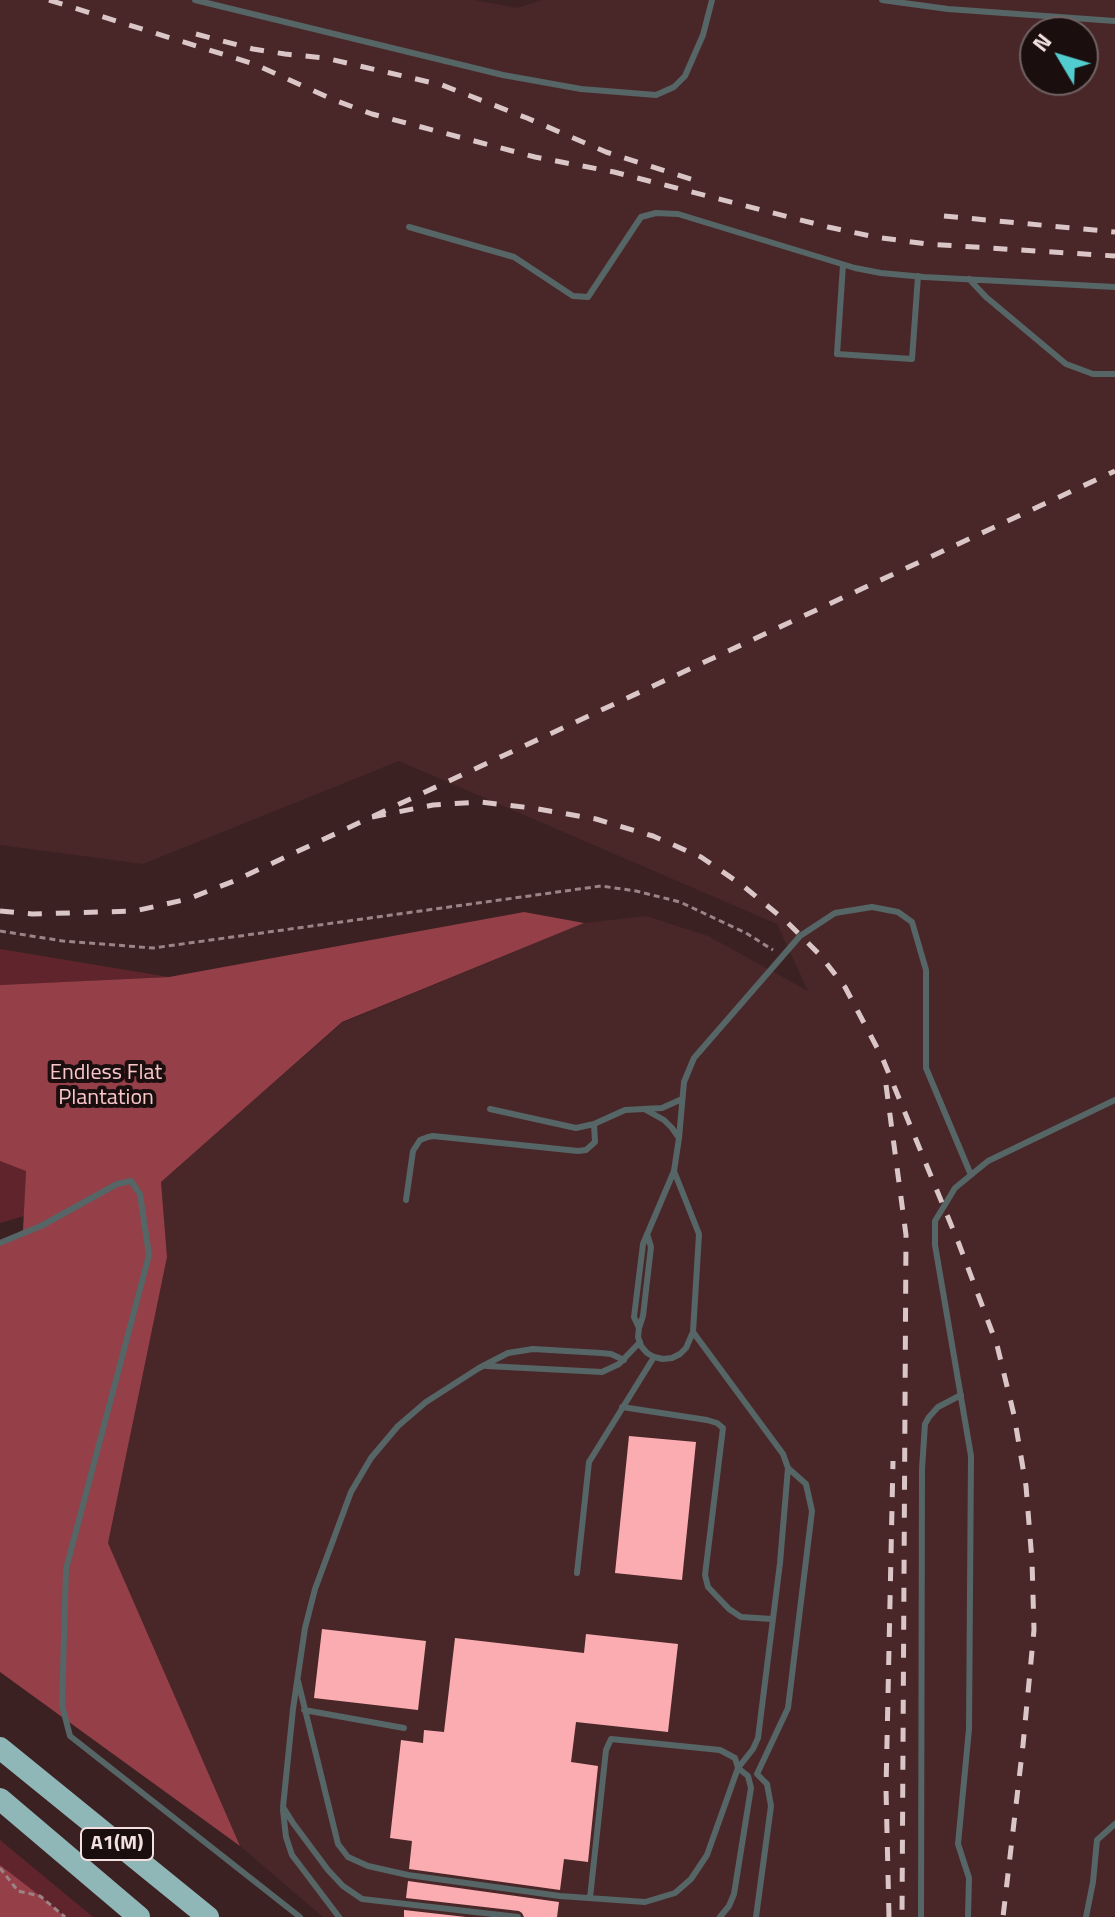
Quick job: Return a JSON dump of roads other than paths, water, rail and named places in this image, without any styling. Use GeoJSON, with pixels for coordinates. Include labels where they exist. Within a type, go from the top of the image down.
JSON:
{"type":"FeatureCollection","features":[{"type":"Feature","properties":{"kind":"highway","name":"A1(M)"},"geometry":{"type":"LineString","coordinates":[[0,1748],[208,1917]]}},
{"type":"Feature","properties":{"kind":"highway","name":"A1(M)"},"geometry":{"type":"LineString","coordinates":[[0,1799],[139,1917]]}},
{"type":"Feature","properties":{"kind":"lane"},"geometry":{"type":"LineString","coordinates":[[195,0],[503,75],[581,89],[656,95],[674,87],[685,76],[703,35],[712,0]]}},
{"type":"Feature","properties":{"kind":"lane"},"geometry":{"type":"LineString","coordinates":[[882,0],[948,9],[1115,21]]}},
{"type":"Feature","properties":{"kind":"lane"},"geometry":{"type":"LineString","coordinates":[[409,227],[514,257],[573,296],[588,297],[641,217],[656,213],[678,214],[843,265],[881,273],[1115,287]]}},
{"type":"Feature","properties":{"kind":"lane"},"geometry":{"type":"LineString","coordinates":[[843,265],[837,354],[912,359],[918,276]]}},
{"type":"Feature","properties":{"kind":"lane"},"geometry":{"type":"LineString","coordinates":[[969,279],[1066,364],[1093,374],[1115,374]]}},
{"type":"Feature","properties":{"kind":"lane"},"geometry":{"type":"LineString","coordinates":[[674,1171],[699,1234],[693,1332],[680,1354],[663,1359],[647,1353],[640,1342],[634,1317],[643,1244],[674,1171],[684,1082],[694,1058],[800,936],[835,913],[872,907],[898,912],[912,922],[926,970],[926,1068],[971,1175]]}},
{"type":"Feature","properties":{"kind":"lane"},"geometry":{"type":"LineString","coordinates":[[490,1109],[576,1128],[594,1124],[625,1110],[662,1108],[682,1099]]}},
{"type":"Feature","properties":{"kind":"lane"},"geometry":{"type":"LineString","coordinates":[[968,1917],[969,1878],[958,1844],[969,1729],[971,1456],[935,1245],[935,1221],[955,1188],[988,1161],[1115,1100]]}},
{"type":"Feature","properties":{"kind":"lane"},"geometry":{"type":"LineString","coordinates":[[646,1110],[664,1120],[679,1138]]}},
{"type":"Feature","properties":{"kind":"lane"},"geometry":{"type":"LineString","coordinates":[[406,1200],[413,1151],[420,1140],[433,1136],[578,1151],[586,1150],[595,1142],[594,1124]]}},
{"type":"Feature","properties":{"kind":"lane"},"geometry":{"type":"LineString","coordinates":[[0,1243],[41,1226],[117,1184],[131,1181],[140,1194],[149,1255],[66,1569],[62,1705],[70,1736],[300,1917]]}},
{"type":"Feature","properties":{"kind":"lane"},"geometry":{"type":"LineString","coordinates":[[298,1681],[338,1844],[348,1857],[368,1866],[408,1875],[560,1896],[645,1902],[675,1893],[691,1879],[707,1855],[738,1768],[758,1738],[780,1563],[788,1468],[783,1454],[693,1332]]}},
{"type":"Feature","properties":{"kind":"lane"},"geometry":{"type":"LineString","coordinates":[[484,1366],[597,1373],[613,1369],[640,1342]]}},
{"type":"Feature","properties":{"kind":"lane"},"geometry":{"type":"LineString","coordinates":[[339,1917],[292,1855],[286,1837],[283,1807],[305,1628],[315,1589],[351,1492],[371,1458],[398,1426],[426,1402],[508,1353],[533,1349],[611,1354],[624,1360]]}},
{"type":"Feature","properties":{"kind":"lane"},"geometry":{"type":"LineString","coordinates":[[577,1573],[589,1462],[654,1357]]}},
{"type":"Feature","properties":{"kind":"lane"},"geometry":{"type":"LineString","coordinates":[[921,1917],[925,1424],[938,1407],[961,1395]]}},
{"type":"Feature","properties":{"kind":"lane"},"geometry":{"type":"LineString","coordinates":[[622,1407],[707,1420],[723,1428],[705,1575],[708,1587],[741,1617],[772,1619]]}},
{"type":"Feature","properties":{"kind":"lane"},"geometry":{"type":"LineString","coordinates":[[756,1917],[771,1806],[767,1784],[757,1774],[788,1708],[812,1511],[806,1484],[788,1468]]}},
{"type":"Feature","properties":{"kind":"lane"},"geometry":{"type":"LineString","coordinates":[[304,1710],[404,1728]]}},
{"type":"Feature","properties":{"kind":"lane"},"geometry":{"type":"LineString","coordinates":[[590,1898],[606,1750],[611,1739],[720,1750],[735,1758],[738,1768],[748,1776],[751,1788],[734,1894],[720,1917]]}},
{"type":"Feature","properties":{"kind":"lane"},"geometry":{"type":"LineString","coordinates":[[283,1807],[328,1870],[343,1886],[362,1899],[518,1917]]}},
{"type":"Feature","properties":{"kind":"lane"},"geometry":{"type":"LineString","coordinates":[[1086,1917],[1097,1840],[1115,1824]]}},
{"type":"Feature","properties":{"kind":"railway"},"geometry":{"type":"LineString","coordinates":[[49,0],[254,64],[372,114],[535,157],[614,172],[875,237],[927,244],[1115,256]]}},
{"type":"Feature","properties":{"kind":"railway"},"geometry":{"type":"LineString","coordinates":[[196,34],[253,49],[325,58],[442,85],[606,152],[697,181]]}},
{"type":"Feature","properties":{"kind":"railway"},"geometry":{"type":"LineString","coordinates":[[944,216],[1115,232]]}},
{"type":"Feature","properties":{"kind":"railway"},"geometry":{"type":"LineString","coordinates":[[0,911],[32,914],[135,911],[188,899],[234,881],[1115,471]]}},
{"type":"Feature","properties":{"kind":"railway"},"geometry":{"type":"LineString","coordinates":[[372,817],[433,805],[480,802],[596,819],[653,836],[701,857],[742,885],[787,922],[820,955],[845,987],[882,1057],[959,1244],[997,1345],[1014,1415],[1026,1486],[1034,1630],[1003,1917]]}},
{"type":"Feature","properties":{"kind":"railway"},"geometry":{"type":"LineString","coordinates":[[886,1085],[906,1235],[902,1917]]}},
{"type":"Feature","properties":{"kind":"railway"},"geometry":{"type":"LineString","coordinates":[[889,1917],[886,1789],[893,1461]]}},
{"type":"Feature","properties":{"kind":"park label","name":"Endless Flat Plantation"},"geometry":{"type":"Point","coordinates":[106,1086]}}]}
